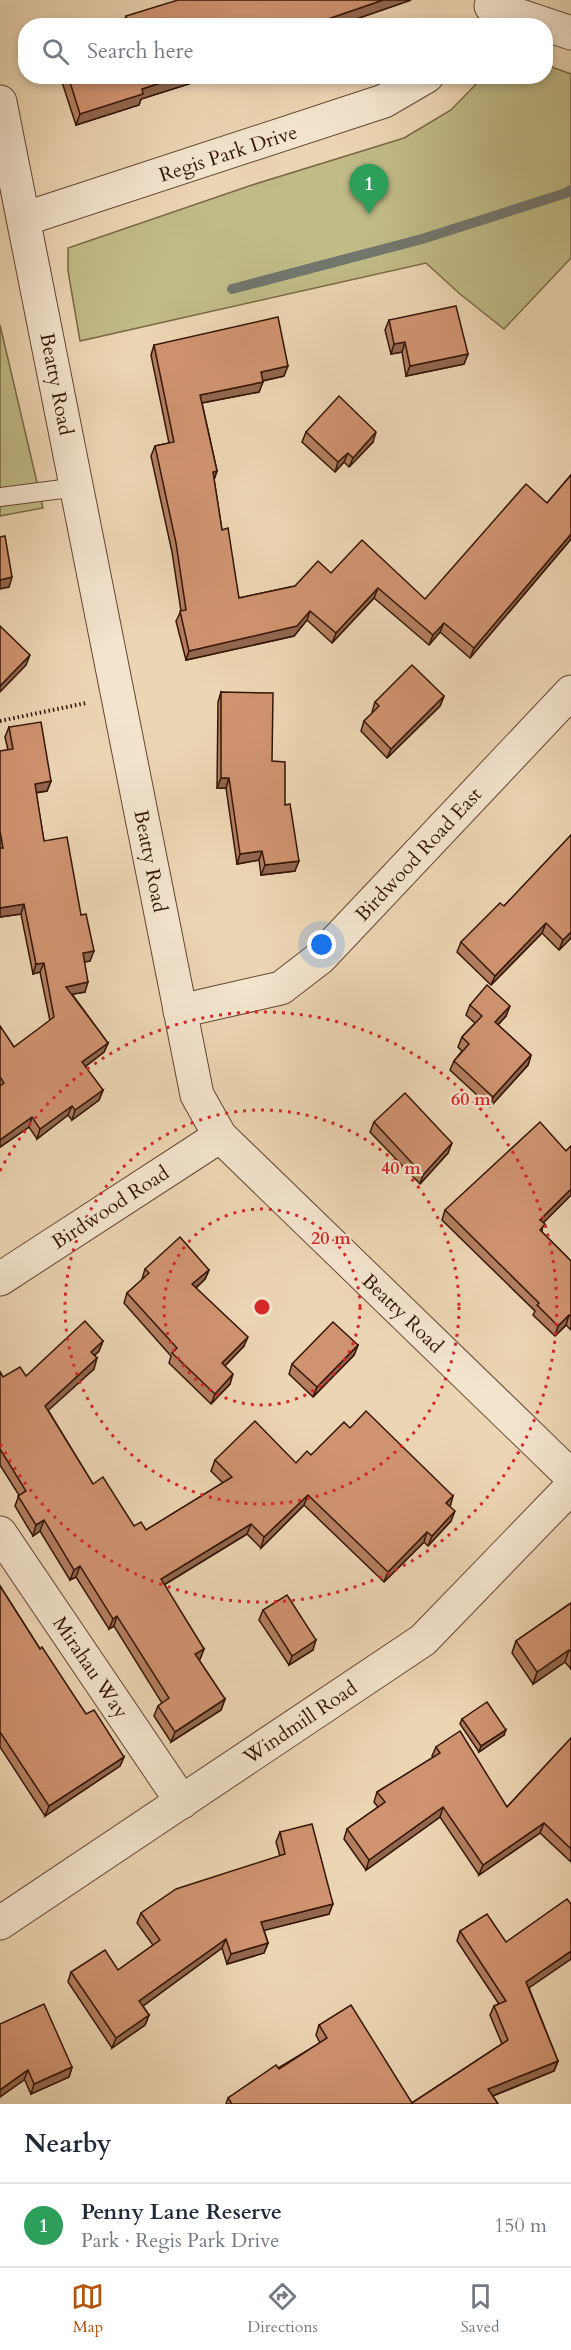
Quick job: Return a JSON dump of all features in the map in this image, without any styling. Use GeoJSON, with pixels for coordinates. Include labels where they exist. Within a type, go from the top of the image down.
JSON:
{"type":"FeatureCollection","features":[{"type":"Feature","properties":{"kind":"street"},"geometry":{"type":"LineString","coordinates":[[487,10],[516,18]]}},
{"type":"Feature","properties":{"kind":"street"},"geometry":{"type":"LineString","coordinates":[[553,28],[571,33]]}},
{"type":"Feature","properties":{"kind":"street","name":"Regis Park Drive"},"geometry":{"type":"LineString","coordinates":[[24,219],[384,101],[413,84]]}},
{"type":"Feature","properties":{"kind":"street","name":"Beatty Road"},"geometry":{"type":"LineString","coordinates":[[0,102],[197,1095],[220,1136],[571,1476]]}},
{"type":"Feature","properties":{"kind":"street","name":"Birdwood Road East"},"geometry":{"type":"LineString","coordinates":[[180,1011],[281,987],[320,957],[571,692]]}},
{"type":"Feature","properties":{"kind":"street","name":"Birdwood Road"},"geometry":{"type":"LineString","coordinates":[[0,1279],[220,1136]]}},
{"type":"Feature","properties":{"kind":"street","name":"Windmill Road"},"geometry":{"type":"LineString","coordinates":[[0,1923],[423,1640],[571,1487]]}},
{"type":"Feature","properties":{"kind":"street","name":"Mirahau Way"},"geometry":{"type":"LineString","coordinates":[[0,1533],[182,1802]]}},
{"type":"Feature","properties":{"kind":"lane"},"geometry":{"type":"LineString","coordinates":[[0,497],[78,488]]}},
{"type":"Feature","properties":{"kind":"path"},"geometry":{"type":"LineString","coordinates":[[0,721],[86,703]]}},
{"type":"Feature","properties":{"kind":"shaded area"},"geometry":{"type":"Polygon","coordinates":[[[553,68],[571,74],[571,258],[504,329],[426,263],[80,341],[68,271],[68,248],[252,185],[404,138],[451,110],[476,84],[553,84],[553,68]]]}},
{"type":"Feature","properties":{"kind":"shaded area"},"geometry":{"type":"Polygon","coordinates":[[[0,325],[43,508],[0,516],[0,325]]]}},
{"type":"Feature","properties":{"kind":"building"},"geometry":{"type":"Polygon","coordinates":[[[178,0],[383,0],[331,18],[127,18],[126,16],[178,0]]]}},
{"type":"Feature","properties":{"kind":"building"},"geometry":{"type":"Polygon","coordinates":[[[71,84],[157,84],[142,89],[143,94],[80,114],[71,84]]]}},
{"type":"Feature","properties":{"kind":"building"},"geometry":{"type":"Polygon","coordinates":[[[456,306],[468,354],[410,366],[405,342],[394,344],[389,320],[456,306]]]}},
{"type":"Feature","properties":{"kind":"building"},"geometry":{"type":"Polygon","coordinates":[[[278,317],[288,366],[261,372],[263,382],[200,395],[217,471],[213,472],[222,530],[228,528],[239,598],[295,586],[318,561],[331,573],[362,540],[425,599],[526,484],[547,503],[571,475],[571,534],[474,648],[444,623],[433,635],[378,588],[336,633],[310,611],[297,626],[189,651],[180,611],[186,610],[176,543],[155,446],[174,442],[154,345],[278,317]]]}},
{"type":"Feature","properties":{"kind":"building"},"geometry":{"type":"Polygon","coordinates":[[[339,396],[376,432],[353,458],[348,453],[338,462],[306,432],[339,396]]]}},
{"type":"Feature","properties":{"kind":"building"},"geometry":{"type":"Polygon","coordinates":[[[5,536],[12,577],[0,580],[0,537],[5,536]]]}},
{"type":"Feature","properties":{"kind":"building"},"geometry":{"type":"Polygon","coordinates":[[[0,626],[30,655],[0,686],[0,626]]]}},
{"type":"Feature","properties":{"kind":"building"},"geometry":{"type":"Polygon","coordinates":[[[412,665],[444,696],[391,749],[364,721],[379,706],[375,702],[412,665]]]}},
{"type":"Feature","properties":{"kind":"building"},"geometry":{"type":"Polygon","coordinates":[[[221,692],[273,693],[272,761],[285,762],[285,805],[290,804],[299,861],[265,865],[262,851],[240,854],[229,778],[221,778],[221,692]]]}},
{"type":"Feature","properties":{"kind":"building"},"geometry":{"type":"Polygon","coordinates":[[[41,722],[51,781],[35,784],[44,841],[67,837],[81,915],[86,914],[94,951],[83,953],[88,982],[66,987],[108,1043],[82,1062],[103,1090],[75,1110],[72,1106],[40,1129],[32,1117],[0,1140],[0,1086],[4,1083],[0,1077],[0,1026],[14,1047],[54,1017],[44,963],[36,964],[24,904],[0,908],[0,848],[3,848],[0,831],[0,751],[13,749],[9,727],[41,722]]]}},
{"type":"Feature","properties":{"kind":"building"},"geometry":{"type":"Polygon","coordinates":[[[571,835],[571,932],[563,940],[546,923],[495,976],[461,942],[500,903],[504,906],[571,835]]]}},
{"type":"Feature","properties":{"kind":"building"},"geometry":{"type":"Polygon","coordinates":[[[487,985],[510,1006],[495,1022],[531,1055],[493,1097],[454,1061],[469,1044],[462,1037],[482,1016],[470,1005],[487,985]]]}},
{"type":"Feature","properties":{"kind":"building"},"geometry":{"type":"Polygon","coordinates":[[[405,1093],[452,1143],[423,1175],[374,1122],[405,1093]]]}},
{"type":"Feature","properties":{"kind":"building"},"geometry":{"type":"Polygon","coordinates":[[[540,1122],[566,1151],[571,1146],[571,1189],[540,1220],[545,1224],[540,1230],[571,1261],[571,1317],[569,1315],[558,1326],[537,1305],[539,1303],[445,1210],[540,1122]]]}},
{"type":"Feature","properties":{"kind":"building"},"geometry":{"type":"Polygon","coordinates":[[[180,1237],[209,1270],[192,1284],[248,1337],[222,1363],[233,1374],[215,1394],[172,1353],[177,1348],[127,1293],[149,1273],[145,1269],[180,1237]]]}},
{"type":"Feature","properties":{"kind":"building"},"geometry":{"type":"Polygon","coordinates":[[[85,1321],[103,1341],[91,1352],[97,1358],[45,1406],[93,1484],[103,1477],[134,1526],[141,1522],[146,1530],[232,1477],[215,1460],[255,1421],[296,1463],[307,1451],[311,1455],[344,1422],[350,1428],[366,1411],[453,1496],[446,1503],[455,1511],[432,1536],[427,1532],[388,1572],[308,1495],[264,1537],[251,1524],[161,1579],[204,1649],[195,1654],[225,1699],[175,1732],[158,1706],[169,1698],[117,1616],[113,1619],[80,1566],[74,1570],[44,1520],[36,1525],[18,1496],[26,1491],[0,1449],[0,1372],[3,1377],[20,1367],[26,1376],[85,1321]]]}},
{"type":"Feature","properties":{"kind":"building"},"geometry":{"type":"Polygon","coordinates":[[[333,1322],[358,1345],[317,1387],[292,1364],[333,1322]]]}},
{"type":"Feature","properties":{"kind":"building"},"geometry":{"type":"Polygon","coordinates":[[[0,1586],[40,1649],[42,1647],[86,1714],[94,1710],[124,1757],[49,1806],[0,1732],[0,1586]]]}},
{"type":"Feature","properties":{"kind":"building"},"geometry":{"type":"Polygon","coordinates":[[[287,1595],[316,1640],[292,1656],[263,1610],[287,1595]]]}},
{"type":"Feature","properties":{"kind":"building"},"geometry":{"type":"Polygon","coordinates":[[[571,1603],[571,1652],[569,1650],[537,1672],[516,1641],[571,1603]]]}},
{"type":"Feature","properties":{"kind":"building"},"geometry":{"type":"Polygon","coordinates":[[[487,1702],[506,1730],[481,1746],[462,1719],[487,1702]]]}},
{"type":"Feature","properties":{"kind":"building"},"geometry":{"type":"Polygon","coordinates":[[[460,1731],[507,1807],[571,1738],[571,1849],[544,1823],[483,1865],[443,1807],[369,1860],[347,1829],[385,1802],[377,1792],[440,1753],[436,1747],[460,1731]]]}},
{"type":"Feature","properties":{"kind":"building"},"geometry":{"type":"Polygon","coordinates":[[[312,1824],[333,1904],[261,1922],[268,1943],[231,1954],[226,1939],[139,2001],[149,2015],[116,2038],[71,1972],[105,1950],[118,1970],[160,1940],[141,1913],[176,1889],[285,1854],[280,1832],[312,1824]]]}},
{"type":"Feature","properties":{"kind":"building"},"geometry":{"type":"Polygon","coordinates":[[[567,1899],[571,1904],[571,1951],[526,1982],[558,2061],[488,2089],[498,2104],[232,2104],[228,2098],[276,2065],[279,2069],[327,2038],[319,2025],[351,2005],[412,2103],[508,2040],[494,2006],[506,2001],[460,1931],[487,1914],[506,1942],[567,1899]]]}},
{"type":"Feature","properties":{"kind":"building"},"geometry":{"type":"Polygon","coordinates":[[[44,2004],[72,2067],[34,2084],[28,2070],[0,2090],[0,2024],[44,2004]]]}},
{"type":"Feature","properties":{"kind":"waterway"},"geometry":{"type":"LineString","coordinates":[[232,289],[422,239],[571,190]]}},
{"type":"Feature","properties":{"kind":"place","name":"Penny Lane Reserve"},"geometry":{"type":"Point","coordinates":[369,214]}}]}
